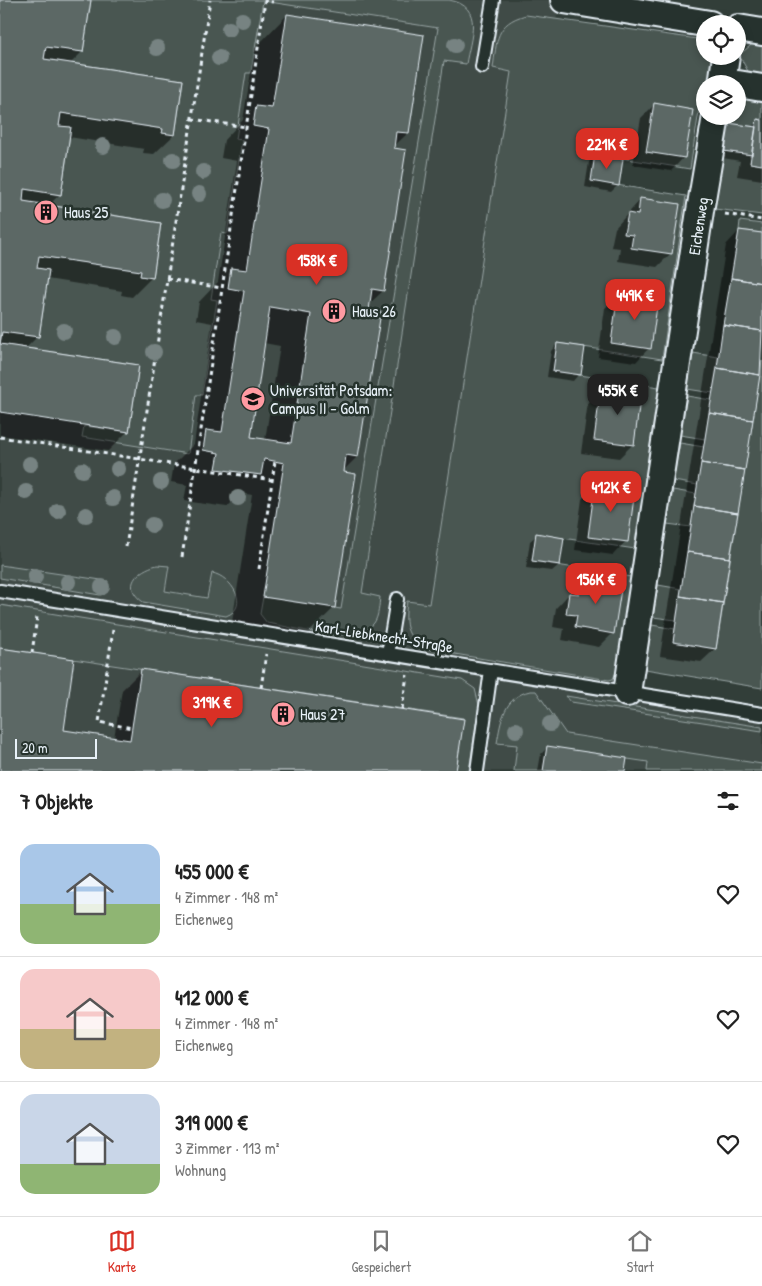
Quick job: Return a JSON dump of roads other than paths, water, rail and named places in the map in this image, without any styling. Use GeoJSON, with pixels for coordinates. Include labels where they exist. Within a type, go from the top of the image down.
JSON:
{"type":"FeatureCollection","features":[{"type":"Feature","properties":{"kind":"street"},"geometry":{"type":"LineString","coordinates":[[564,0],[696,22]]}},
{"type":"Feature","properties":{"kind":"street"},"geometry":{"type":"LineString","coordinates":[[746,29],[762,32]]}},
{"type":"Feature","properties":{"kind":"street"},"geometry":{"type":"LineString","coordinates":[[746,86],[762,88]]}},
{"type":"Feature","properties":{"kind":"street","name":"Eichenweg"},"geometry":{"type":"LineString","coordinates":[[626,693],[714,125]]}},
{"type":"Feature","properties":{"kind":"lane"},"geometry":{"type":"LineString","coordinates":[[482,67],[493,0]]}},
{"type":"Feature","properties":{"kind":"lane","name":"Karl-Liebknecht-Straße"},"geometry":{"type":"LineString","coordinates":[[0,591],[762,714]]}},
{"type":"Feature","properties":{"kind":"lane"},"geometry":{"type":"LineString","coordinates":[[388,654],[397,599]]}},
{"type":"Feature","properties":{"kind":"lane"},"geometry":{"type":"LineString","coordinates":[[477,771],[491,670]]}},
{"type":"Feature","properties":{"kind":"place","name":"Haus 25"},"geometry":{"type":"Point","coordinates":[46,212]}},
{"type":"Feature","properties":{"kind":"place","name":"Haus 26"},"geometry":{"type":"Point","coordinates":[334,311]}},
{"type":"Feature","properties":{"kind":"place","name":"Universität Potsdam: Campus II - Golm"},"geometry":{"type":"Point","coordinates":[253,399]}},
{"type":"Feature","properties":{"kind":"place","name":"Haus 27"},"geometry":{"type":"Point","coordinates":[283,714]}}]}
